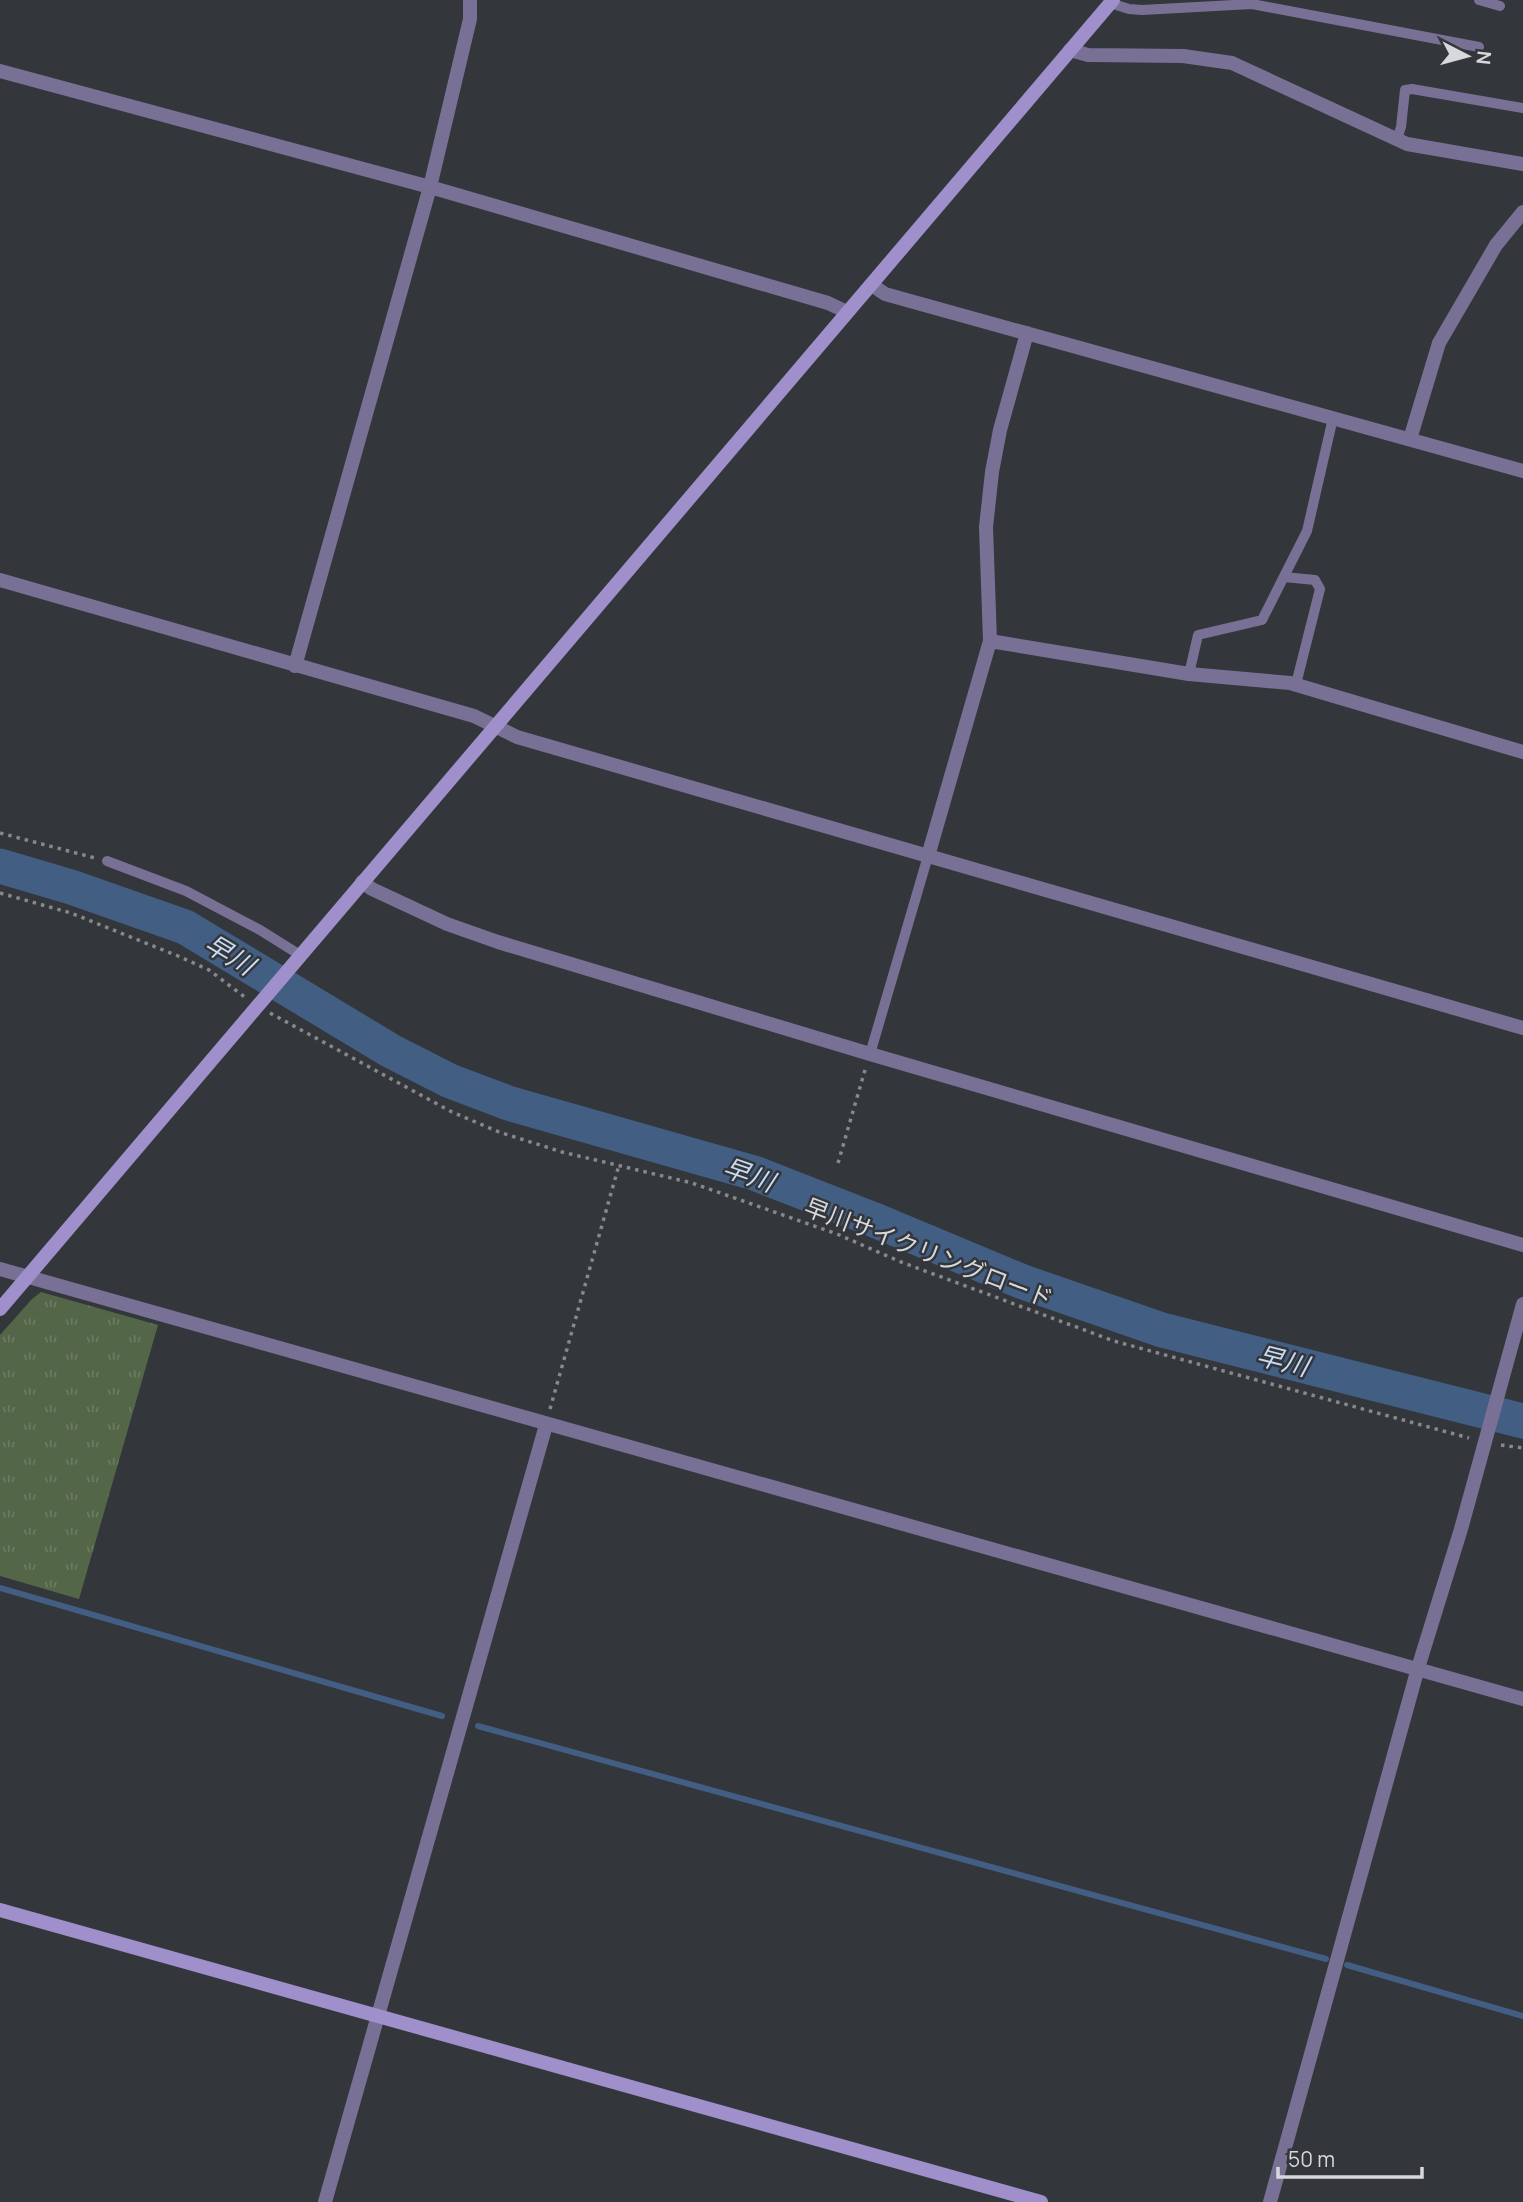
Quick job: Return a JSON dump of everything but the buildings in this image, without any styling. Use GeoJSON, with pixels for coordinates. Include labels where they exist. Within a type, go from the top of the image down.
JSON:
{"type":"FeatureCollection","features":[{"type":"Feature","properties":{"kind":"street"},"geometry":{"type":"LineString","coordinates":[[295,666],[430,187],[470,19],[470,0]]}},
{"type":"Feature","properties":{"kind":"street"},"geometry":{"type":"LineString","coordinates":[[0,1309],[1111,2]]}},
{"type":"Feature","properties":{"kind":"street"},"geometry":{"type":"LineString","coordinates":[[1070,50],[1088,55],[1182,56],[1232,63],[1407,144],[1523,164]]}},
{"type":"Feature","properties":{"kind":"street"},"geometry":{"type":"LineString","coordinates":[[0,71],[430,187],[828,303],[847,312]]}},
{"type":"Feature","properties":{"kind":"street"},"geometry":{"type":"LineString","coordinates":[[1410,439],[1439,343],[1496,245],[1523,212]]}},
{"type":"Feature","properties":{"kind":"street"},"geometry":{"type":"LineString","coordinates":[[872,285],[884,294],[1523,471]]}},
{"type":"Feature","properties":{"kind":"street"},"geometry":{"type":"LineString","coordinates":[[928,856],[990,641],[986,527],[992,472],[1000,430],[1027,333]]}},
{"type":"Feature","properties":{"kind":"street"},"geometry":{"type":"LineString","coordinates":[[0,580],[474,716],[517,737],[1523,1028]]}},
{"type":"Feature","properties":{"kind":"street"},"geometry":{"type":"LineString","coordinates":[[990,641],[1189,674],[1296,684],[1523,752]]}},
{"type":"Feature","properties":{"kind":"street"},"geometry":{"type":"LineString","coordinates":[[362,882],[472,934],[870,1054],[1523,1245]]}},
{"type":"Feature","properties":{"kind":"street"},"geometry":{"type":"LineString","coordinates":[[0,1269],[1523,1699]]}},
{"type":"Feature","properties":{"kind":"street"},"geometry":{"type":"LineString","coordinates":[[1270,2202],[1418,1668],[1461,1530],[1482,1440],[1523,1304]]}},
{"type":"Feature","properties":{"kind":"street"},"geometry":{"type":"LineString","coordinates":[[325,2202],[546,1424]]}},
{"type":"Feature","properties":{"kind":"street"},"geometry":{"type":"LineString","coordinates":[[0,1910],[1041,2202]]}},
{"type":"Feature","properties":{"kind":"lane"},"geometry":{"type":"LineString","coordinates":[[1479,0],[1500,6]]}},
{"type":"Feature","properties":{"kind":"lane"},"geometry":{"type":"LineString","coordinates":[[1111,2],[1129,9],[1142,10],[1252,4],[1479,47]]}},
{"type":"Feature","properties":{"kind":"lane"},"geometry":{"type":"LineString","coordinates":[[1397,139],[1405,90],[1523,108]]}},
{"type":"Feature","properties":{"kind":"lane"},"geometry":{"type":"LineString","coordinates":[[1189,674],[1198,635],[1262,620],[1307,531],[1333,418]]}},
{"type":"Feature","properties":{"kind":"lane"},"geometry":{"type":"LineString","coordinates":[[1284,577],[1315,580],[1320,589],[1296,684]]}},
{"type":"Feature","properties":{"kind":"lane"},"geometry":{"type":"LineString","coordinates":[[870,1054],[928,856]]}},
{"type":"Feature","properties":{"kind":"lane"},"geometry":{"type":"LineString","coordinates":[[107,861],[186,891],[260,930],[298,957]]}},
{"type":"Feature","properties":{"kind":"path"},"geometry":{"type":"LineString","coordinates":[[0,833],[107,861]]}},
{"type":"Feature","properties":{"kind":"path","name":"早川サイクリングロード"},"geometry":{"type":"LineString","coordinates":[[0,893],[71,913],[209,970],[259,1004],[452,1112],[499,1132],[562,1152],[692,1183],[763,1207],[1114,1341],[1482,1440],[1523,1448]]}},
{"type":"Feature","properties":{"kind":"path"},"geometry":{"type":"LineString","coordinates":[[838,1163],[870,1054]]}},
{"type":"Feature","properties":{"kind":"path"},"geometry":{"type":"LineString","coordinates":[[546,1424],[619,1165]]}},
{"type":"Feature","properties":{"kind":"green space"},"geometry":{"type":"Polygon","coordinates":[[[41,1292],[158,1325],[79,1599],[0,1576],[0,1335],[41,1292]]]}},
{"type":"Feature","properties":{"kind":"waterway","name":"早川"},"geometry":{"type":"LineString","coordinates":[[0,866],[71,887],[185,927],[391,1051],[450,1081],[508,1103],[754,1173],[1023,1282],[1162,1330],[1523,1421]]}},
{"type":"Feature","properties":{"kind":"waterway"},"geometry":{"type":"LineString","coordinates":[[0,1588],[442,1716]]}},
{"type":"Feature","properties":{"kind":"waterway"},"geometry":{"type":"LineString","coordinates":[[478,1726],[1326,1959]]}},
{"type":"Feature","properties":{"kind":"waterway"},"geometry":{"type":"LineString","coordinates":[[1347,1965],[1523,2016]]}}]}
